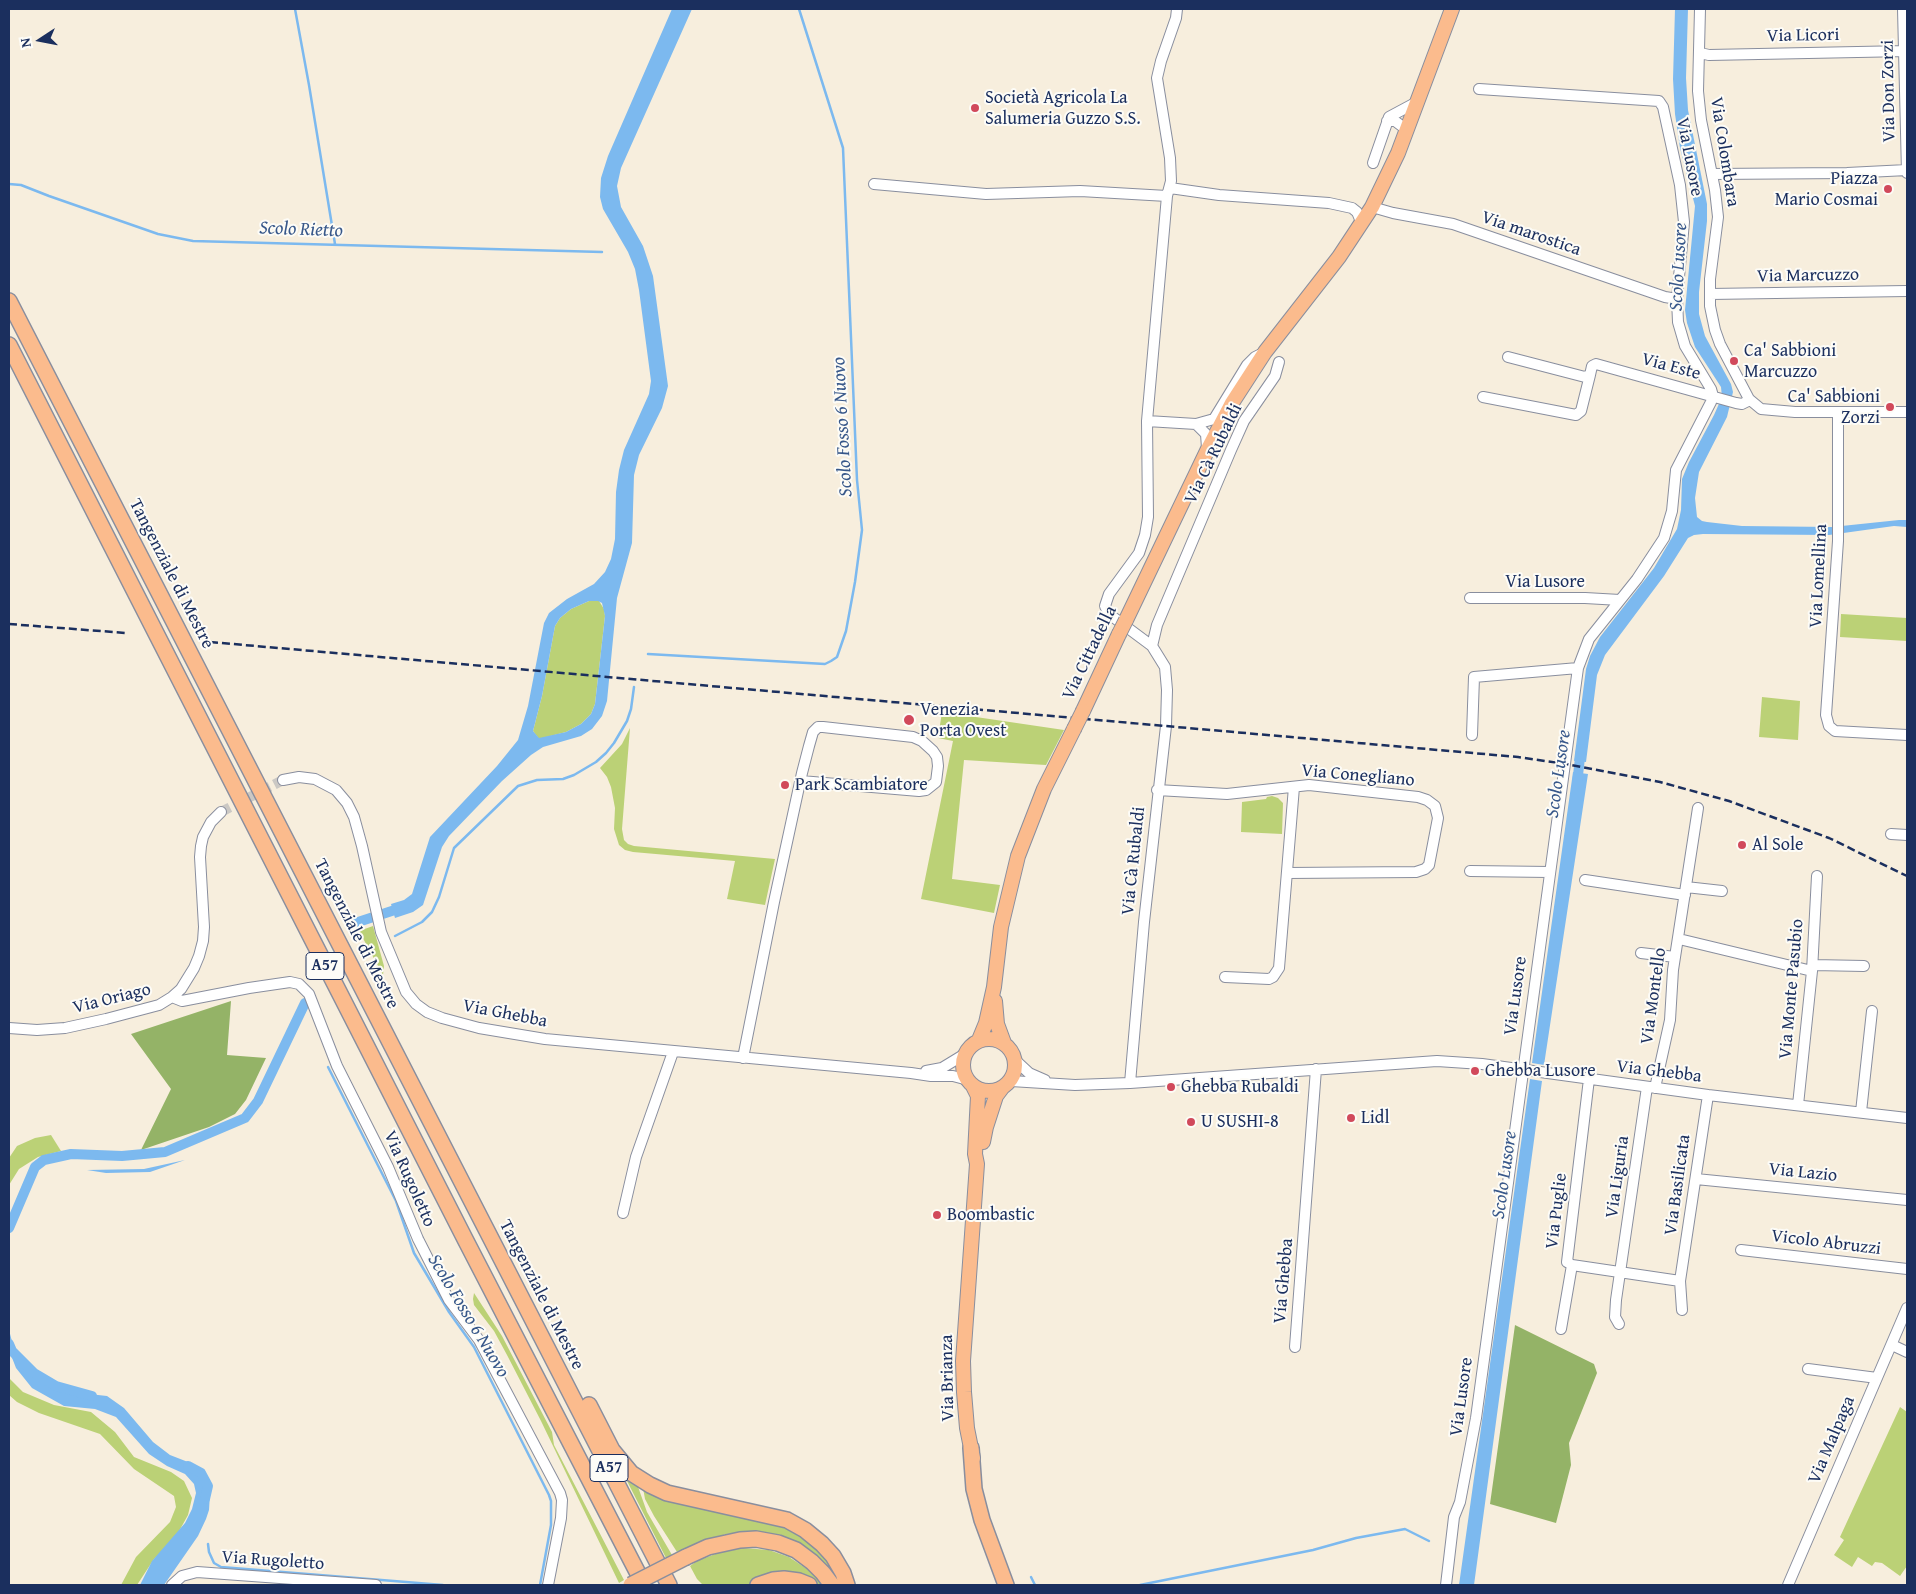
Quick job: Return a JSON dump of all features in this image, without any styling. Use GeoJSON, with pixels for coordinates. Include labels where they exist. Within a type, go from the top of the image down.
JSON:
{"type":"FeatureCollection","features":[{"type":"Feature","properties":{"kind":"highway","name":"Tangenziale di Mestre"},"geometry":{"type":"LineString","coordinates":[[9,301],[669,1585]]}},
{"type":"Feature","properties":{"kind":"highway","name":"A57"},"geometry":{"type":"LineString","coordinates":[[9,345],[461,1232],[644,1585]]}},
{"type":"Feature","properties":{"kind":"highway","name":"A57"},"geometry":{"type":"LineString","coordinates":[[549,1352],[573,1376],[612,1450],[631,1473],[666,1493],[786,1520],[805,1530],[822,1544],[833,1556],[843,1573],[847,1585]]}},
{"type":"Feature","properties":{"kind":"highway"},"geometry":{"type":"LineString","coordinates":[[971,1448],[974,1489],[982,1520],[1006,1585]]}},
{"type":"Feature","properties":{"kind":"highway"},"geometry":{"type":"LineString","coordinates":[[631,1585],[708,1547],[740,1540],[756,1539],[778,1543],[796,1550],[812,1562],[832,1585]]}},
{"type":"Feature","properties":{"kind":"highway"},"geometry":{"type":"LineString","coordinates":[[758,1585],[784,1579],[799,1581],[809,1585]]}},
{"type":"Feature","properties":{"kind":"main road","name":"Via Cittadella"},"geometry":{"type":"LineString","coordinates":[[979,1040],[986,1023],[994,987],[1003,918],[1018,856],[1044,789],[1232,403],[1265,352],[1340,257],[1372,207],[1398,153],[1452,9]]}},
{"type":"Feature","properties":{"kind":"main road","name":"Via Cittadella"},"geometry":{"type":"LineString","coordinates":[[994,987],[997,1024],[1004,1042]]}},
{"type":"Feature","properties":{"kind":"main road"},"geometry":{"type":"LineString","coordinates":[[987,1038],[1004,1042],[1009,1047],[1015,1060],[1015,1071],[1006,1085],[986,1090],[971,1083],[963,1067],[965,1054],[973,1044],[987,1038]]}},
{"type":"Feature","properties":{"kind":"main road","name":"Via Brianza"},"geometry":{"type":"LineString","coordinates":[[971,1083],[978,1096],[975,1154],[977,1164]]}},
{"type":"Feature","properties":{"kind":"main road","name":"Via Brianza"},"geometry":{"type":"LineString","coordinates":[[1006,1085],[996,1096],[977,1164],[964,1361],[964,1392],[971,1448],[990,1522],[1013,1585]]}},
{"type":"Feature","properties":{"kind":"street","name":"Via Cà Rubaldi"},"geometry":{"type":"LineString","coordinates":[[1130,1083],[1157,790],[1166,726],[1167,690],[1165,667],[1152,646],[1108,614],[1105,606],[1109,594],[1140,553],[1148,517],[1147,421],[1169,192],[1170,158],[1157,78],[1160,61],[1176,18],[1177,9]]}},
{"type":"Feature","properties":{"kind":"street","name":"Via Colombara"},"geometry":{"type":"LineString","coordinates":[[1700,9],[1698,91],[1701,120],[1718,203],[1710,294],[1711,318],[1717,337],[1750,400]]}},
{"type":"Feature","properties":{"kind":"street","name":"Via Don Zorzi"},"geometry":{"type":"LineString","coordinates":[[1903,9],[1906,51],[1907,171]]}},
{"type":"Feature","properties":{"kind":"street","name":"Via Licori"},"geometry":{"type":"LineString","coordinates":[[1700,53],[1709,55],[1906,51]]}},
{"type":"Feature","properties":{"kind":"street","name":"Via Lusore"},"geometry":{"type":"LineString","coordinates":[[1446,1585],[1454,1517],[1460,1502],[1476,1418],[1578,668],[1589,639],[1641,573],[1664,538],[1672,511],[1676,470],[1715,397],[1683,340],[1678,322],[1677,299],[1684,222],[1680,185],[1663,107],[1659,101],[1480,90]]}},
{"type":"Feature","properties":{"kind":"street"},"geometry":{"type":"LineString","coordinates":[[1373,163],[1387,121],[1392,115],[1418,102]]}},
{"type":"Feature","properties":{"kind":"street"},"geometry":{"type":"LineString","coordinates":[[1387,121],[1395,121],[1407,130]]}},
{"type":"Feature","properties":{"kind":"street"},"geometry":{"type":"LineString","coordinates":[[1712,174],[1907,171]]}},
{"type":"Feature","properties":{"kind":"street"},"geometry":{"type":"LineString","coordinates":[[874,184],[986,194],[1080,191],[1169,192],[1329,202],[1345,206],[1357,212],[1362,224]]}},
{"type":"Feature","properties":{"kind":"street","name":"Via marostica"},"geometry":{"type":"LineString","coordinates":[[1372,207],[1393,213],[1453,224],[1665,297],[1677,299]]}},
{"type":"Feature","properties":{"kind":"street","name":"Via Marcuzzo"},"geometry":{"type":"LineString","coordinates":[[1710,294],[1907,291]]}},
{"type":"Feature","properties":{"kind":"street","name":"Via Cà Rubaldi"},"geometry":{"type":"LineString","coordinates":[[1147,421],[1196,424],[1215,418],[1247,365],[1255,357],[1265,352]]}},
{"type":"Feature","properties":{"kind":"street"},"geometry":{"type":"LineString","coordinates":[[1508,356],[1584,377],[1590,375]]}},
{"type":"Feature","properties":{"kind":"street","name":"Via Cà Rubaldi"},"geometry":{"type":"LineString","coordinates":[[1152,646],[1157,625],[1230,450],[1244,421],[1275,376],[1278,362]]}},
{"type":"Feature","properties":{"kind":"street","name":"Via Este"},"geometry":{"type":"LineString","coordinates":[[1590,375],[1592,366],[1596,364],[1736,403],[1742,404],[1750,400]]}},
{"type":"Feature","properties":{"kind":"street"},"geometry":{"type":"LineString","coordinates":[[1483,397],[1576,415],[1581,411],[1590,375]]}},
{"type":"Feature","properties":{"kind":"street"},"geometry":{"type":"LineString","coordinates":[[1750,400],[1757,407],[1768,410],[1907,412]]}},
{"type":"Feature","properties":{"kind":"street","name":"Via Lomellina"},"geometry":{"type":"LineString","coordinates":[[1838,412],[1839,519],[1826,715],[1830,726],[1835,731],[1907,735]]}},
{"type":"Feature","properties":{"kind":"street","name":"Via Cà Rubaldi"},"geometry":{"type":"LineString","coordinates":[[1196,424],[1206,434],[1208,441],[1207,451]]}},
{"type":"Feature","properties":{"kind":"street","name":"Via Lusore"},"geometry":{"type":"LineString","coordinates":[[1470,598],[1586,598],[1620,600]]}},
{"type":"Feature","properties":{"kind":"street"},"geometry":{"type":"LineString","coordinates":[[1472,735],[1474,678],[1578,668]]}},
{"type":"Feature","properties":{"kind":"street"},"geometry":{"type":"LineString","coordinates":[[744,1058],[774,902],[802,777],[813,732],[818,727],[823,727],[913,737],[922,741],[937,757],[936,782],[926,790],[919,791],[802,777]]}},
{"type":"Feature","properties":{"kind":"street","name":"Via Ghebba"},"geometry":{"type":"LineString","coordinates":[[283,780],[315,779],[330,786],[347,802],[354,817],[362,846],[381,932],[406,992],[416,1004],[427,1012],[478,1028],[527,1036],[673,1052],[931,1076],[953,1076],[971,1083]]}},
{"type":"Feature","properties":{"kind":"street","name":"Via Conegliano"},"geometry":{"type":"LineString","coordinates":[[1157,790],[1227,794],[1309,785],[1418,797],[1432,802],[1435,806],[1438,818],[1429,865],[1421,871],[1287,873]]}},
{"type":"Feature","properties":{"kind":"street"},"geometry":{"type":"LineString","coordinates":[[1225,977],[1268,979],[1277,973],[1279,968],[1294,786]]}},
{"type":"Feature","properties":{"kind":"street","name":"Via Montello"},"geometry":{"type":"LineString","coordinates":[[1651,1087],[1670,1020],[1673,970],[1698,808]]}},
{"type":"Feature","properties":{"kind":"street","name":"Via Oriago"},"geometry":{"type":"LineString","coordinates":[[9,1028],[37,1030],[65,1028],[146,1009],[159,1005],[172,997],[188,978],[200,956],[204,927],[201,846],[203,837],[211,822],[221,812]]}},
{"type":"Feature","properties":{"kind":"street"},"geometry":{"type":"LineString","coordinates":[[1891,834],[1907,835]]}},
{"type":"Feature","properties":{"kind":"street"},"geometry":{"type":"LineString","coordinates":[[1470,871],[1550,872]]}},
{"type":"Feature","properties":{"kind":"street","name":"Via Monte Pasubio"},"geometry":{"type":"LineString","coordinates":[[1798,1105],[1813,968],[1817,876]]}},
{"type":"Feature","properties":{"kind":"street"},"geometry":{"type":"LineString","coordinates":[[1585,880],[1685,891],[1722,891]]}},
{"type":"Feature","properties":{"kind":"street","name":"Via Montello"},"geometry":{"type":"LineString","coordinates":[[1679,939],[1813,968],[1864,966]]}},
{"type":"Feature","properties":{"kind":"street"},"geometry":{"type":"LineString","coordinates":[[1641,954],[1675,958]]}},
{"type":"Feature","properties":{"kind":"street","name":"Via Rugoletto"},"geometry":{"type":"LineString","coordinates":[[172,997],[182,1002],[249,988],[290,982],[299,984],[309,994],[337,1066],[388,1167],[418,1239],[448,1300],[478,1340],[560,1493],[562,1500],[561,1518],[548,1585]]}},
{"type":"Feature","properties":{"kind":"street"},"geometry":{"type":"LineString","coordinates":[[1861,1112],[1872,1011]]}},
{"type":"Feature","properties":{"kind":"street"},"geometry":{"type":"LineString","coordinates":[[623,1213],[636,1157],[673,1052]]}},
{"type":"Feature","properties":{"kind":"street","name":"Via Ghebba"},"geometry":{"type":"LineString","coordinates":[[911,1073],[942,1068],[965,1054]]}},
{"type":"Feature","properties":{"kind":"street","name":"Via Ghebba"},"geometry":{"type":"LineString","coordinates":[[1015,1060],[1029,1073],[1060,1085]]}},
{"type":"Feature","properties":{"kind":"street","name":"Via Ghebba"},"geometry":{"type":"LineString","coordinates":[[1006,1085],[1130,1083],[1436,1061],[1482,1064],[1708,1095],[1907,1118]]}},
{"type":"Feature","properties":{"kind":"street","name":"Via Ghebba"},"geometry":{"type":"LineString","coordinates":[[1295,1347],[1316,1069]]}},
{"type":"Feature","properties":{"kind":"street","name":"Via Puglie"},"geometry":{"type":"LineString","coordinates":[[1589,1079],[1567,1262],[1572,1265],[1680,1281]]}},
{"type":"Feature","properties":{"kind":"street","name":"Via Liguria"},"geometry":{"type":"LineString","coordinates":[[1619,1324],[1615,1317],[1651,1087]]}},
{"type":"Feature","properties":{"kind":"street","name":"Via Basilicata"},"geometry":{"type":"LineString","coordinates":[[1680,1281],[1708,1095]]}},
{"type":"Feature","properties":{"kind":"street","name":"Via Lazio"},"geometry":{"type":"LineString","coordinates":[[1696,1179],[1907,1200]]}},
{"type":"Feature","properties":{"kind":"street","name":"Vicolo Abruzzi"},"geometry":{"type":"LineString","coordinates":[[1741,1250],[1907,1269]]}},
{"type":"Feature","properties":{"kind":"street"},"geometry":{"type":"LineString","coordinates":[[1561,1329],[1572,1265]]}},
{"type":"Feature","properties":{"kind":"street"},"geometry":{"type":"LineString","coordinates":[[1680,1281],[1682,1310]]}},
{"type":"Feature","properties":{"kind":"street","name":"Via Malpaga"},"geometry":{"type":"LineString","coordinates":[[1788,1585],[1907,1308]]}},
{"type":"Feature","properties":{"kind":"street"},"geometry":{"type":"LineString","coordinates":[[1892,1345],[1907,1352]]}},
{"type":"Feature","properties":{"kind":"street"},"geometry":{"type":"LineString","coordinates":[[1808,1369],[1877,1378]]}},
{"type":"Feature","properties":{"kind":"street","name":"Via Rugoletto"},"geometry":{"type":"LineString","coordinates":[[172,1585],[182,1576],[197,1572],[376,1585]]}},
{"type":"Feature","properties":{"kind":"green space"},"geometry":{"type":"Polygon","coordinates":[[[589,601],[599,601],[604,609],[605,616],[595,704],[591,714],[581,724],[566,732],[539,739],[533,731],[542,696],[555,626],[560,618],[571,609],[589,601]]]}},
{"type":"Feature","properties":{"kind":"green space"},"geometry":{"type":"Polygon","coordinates":[[[1841,614],[1907,618],[1907,641],[1840,637],[1841,614]]]}},
{"type":"Feature","properties":{"kind":"green space"},"geometry":{"type":"Polygon","coordinates":[[[1762,697],[1800,701],[1798,740],[1759,737],[1762,697]]]}},
{"type":"Feature","properties":{"kind":"green space"},"geometry":{"type":"Polygon","coordinates":[[[942,712],[1064,730],[1046,765],[964,760],[952,879],[1000,885],[994,913],[921,899],[953,741],[938,738],[942,712]]]}},
{"type":"Feature","properties":{"kind":"green space"},"geometry":{"type":"Polygon","coordinates":[[[630,728],[622,829],[624,840],[634,846],[775,859],[765,905],[727,899],[735,861],[633,852],[625,850],[619,845],[614,829],[615,808],[611,787],[607,777],[600,768],[622,744],[630,728]]]}},
{"type":"Feature","properties":{"kind":"green space"},"geometry":{"type":"Polygon","coordinates":[[[1272,796],[1278,798],[1283,803],[1282,834],[1241,832],[1242,802],[1266,799],[1272,796]]]}},
{"type":"Feature","properties":{"kind":"green space"},"geometry":{"type":"Polygon","coordinates":[[[373,926],[384,966],[383,975],[359,931],[373,926]]]}},
{"type":"Feature","properties":{"kind":"green space"},"geometry":{"type":"Polygon","coordinates":[[[231,1001],[227,1055],[266,1058],[246,1100],[235,1114],[209,1127],[141,1150],[171,1089],[131,1034],[231,1001]]]}},
{"type":"Feature","properties":{"kind":"green space"},"geometry":{"type":"Polygon","coordinates":[[[51,1135],[61,1151],[38,1157],[19,1169],[9,1185],[9,1158],[17,1146],[35,1138],[51,1135]]]}},
{"type":"Feature","properties":{"kind":"green space"},"geometry":{"type":"Polygon","coordinates":[[[474,1293],[502,1336],[552,1432],[554,1445],[624,1580],[619,1583],[507,1355],[494,1331],[474,1305],[474,1293]]]}},
{"type":"Feature","properties":{"kind":"green space"},"geometry":{"type":"Polygon","coordinates":[[[1515,1325],[1594,1364],[1597,1373],[1569,1443],[1571,1465],[1556,1523],[1490,1504],[1515,1325]]]}},
{"type":"Feature","properties":{"kind":"green space"},"geometry":{"type":"Polygon","coordinates":[[[9,1378],[23,1392],[54,1405],[91,1412],[115,1432],[134,1457],[171,1472],[184,1481],[192,1498],[188,1515],[173,1542],[154,1559],[137,1585],[121,1585],[136,1557],[170,1522],[176,1507],[174,1496],[134,1469],[100,1434],[39,1413],[17,1402],[9,1395],[9,1378]]]}},
{"type":"Feature","properties":{"kind":"green space"},"geometry":{"type":"Polygon","coordinates":[[[1900,1407],[1907,1412],[1907,1566],[1900,1576],[1882,1563],[1875,1562],[1872,1566],[1858,1557],[1852,1567],[1834,1555],[1844,1540],[1840,1537],[1900,1407]]]}},
{"type":"Feature","properties":{"kind":"green space"},"geometry":{"type":"Polygon","coordinates":[[[623,1473],[637,1484],[647,1512],[672,1555],[666,1558],[623,1473]]]}},
{"type":"Feature","properties":{"kind":"green space"},"geometry":{"type":"Polygon","coordinates":[[[643,1488],[778,1524],[810,1542],[827,1560],[833,1572],[818,1557],[799,1543],[766,1533],[726,1534],[677,1552],[654,1516],[645,1499],[643,1488]]]}},
{"type":"Feature","properties":{"kind":"green space"},"geometry":{"type":"Polygon","coordinates":[[[743,1548],[769,1550],[789,1557],[810,1571],[822,1585],[753,1583],[750,1585],[703,1585],[697,1579],[690,1566],[697,1561],[718,1553],[743,1548]]]}},
{"type":"Feature","properties":{"kind":"water"},"geometry":{"type":"Polygon","coordinates":[[[672,9],[692,9],[621,168],[617,186],[621,207],[643,246],[653,276],[668,386],[662,408],[639,455],[634,475],[632,543],[617,598],[607,701],[602,716],[592,729],[581,736],[543,747],[531,755],[502,781],[449,836],[442,847],[423,905],[413,912],[395,918],[391,904],[404,900],[412,894],[430,837],[497,766],[518,740],[528,706],[544,623],[549,613],[567,599],[594,584],[605,572],[611,559],[615,539],[616,492],[619,470],[624,450],[649,394],[651,381],[635,269],[628,252],[603,209],[600,197],[601,178],[608,156],[672,9]],[[589,601],[571,609],[560,618],[555,626],[542,696],[533,731],[539,738],[566,732],[581,724],[591,714],[595,704],[605,616],[602,603],[589,601]]]}},
{"type":"Feature","properties":{"kind":"water"},"geometry":{"type":"Polygon","coordinates":[[[1675,9],[1688,9],[1686,78],[1688,110],[1707,204],[1707,221],[1699,292],[1699,314],[1705,336],[1731,384],[1733,392],[1727,417],[1699,472],[1695,498],[1697,517],[1707,522],[1742,526],[1832,527],[1907,520],[1907,527],[1894,526],[1829,535],[1703,534],[1688,538],[1664,576],[1605,655],[1597,675],[1586,762],[1574,761],[1586,669],[1590,656],[1600,637],[1654,568],[1677,529],[1681,510],[1682,479],[1722,397],[1721,387],[1695,347],[1685,310],[1695,206],[1680,148],[1675,114],[1673,79],[1675,9]]]}},
{"type":"Feature","properties":{"kind":"water"},"geometry":{"type":"Polygon","coordinates":[[[1573,772],[1588,774],[1544,1065],[1532,1063],[1573,772]]]}},
{"type":"Feature","properties":{"kind":"water"},"geometry":{"type":"Polygon","coordinates":[[[1530,1079],[1542,1081],[1474,1585],[1459,1585],[1530,1079]]]}},
{"type":"Feature","properties":{"kind":"water"},"geometry":{"type":"Polygon","coordinates":[[[185,1160],[150,1172],[106,1173],[87,1170],[144,1169],[185,1160]]]}},
{"type":"Feature","properties":{"kind":"water"},"geometry":{"type":"Polygon","coordinates":[[[9,1330],[14,1349],[21,1362],[35,1375],[54,1386],[71,1392],[107,1396],[124,1408],[153,1442],[170,1455],[188,1462],[204,1476],[210,1494],[209,1510],[206,1519],[198,1536],[164,1585],[140,1585],[152,1561],[185,1523],[192,1509],[196,1493],[194,1484],[185,1474],[167,1466],[149,1454],[116,1417],[95,1409],[64,1406],[32,1388],[16,1368],[9,1350],[9,1330]]]}},
{"type":"Feature","properties":{"kind":"waterway"},"geometry":{"type":"LineString","coordinates":[[295,9],[335,244]]}},
{"type":"Feature","properties":{"kind":"waterway","name":"Scolo Fosso 6 Nuovo"},"geometry":{"type":"LineString","coordinates":[[648,654],[825,664],[837,657],[846,631],[862,530],[857,480],[843,148],[799,9]]}},
{"type":"Feature","properties":{"kind":"waterway","name":"Scolo Rietto"},"geometry":{"type":"LineString","coordinates":[[9,184],[21,185],[158,234],[193,241],[602,252]]}},
{"type":"Feature","properties":{"kind":"waterway","name":"Scolo Fosso 6 Nuovo"},"geometry":{"type":"LineString","coordinates":[[395,936],[422,922],[432,912],[439,897],[454,848],[518,786],[537,780],[563,779],[574,775],[596,762],[606,753],[627,721],[634,687]]}},
{"type":"Feature","properties":{"kind":"waterway","name":"Scolo Lusore"},"geometry":{"type":"LineString","coordinates":[[1577,784],[1581,749]]}},
{"type":"Feature","properties":{"kind":"waterway"},"geometry":{"type":"LineString","coordinates":[[355,923],[404,907]]}},
{"type":"Feature","properties":{"kind":"waterway"},"geometry":{"type":"LineString","coordinates":[[9,1228],[35,1167],[44,1160],[71,1154],[122,1156],[165,1152],[245,1118],[258,1101],[305,1003]]}},
{"type":"Feature","properties":{"kind":"waterway","name":"Scolo Fosso 6 Nuovo"},"geometry":{"type":"LineString","coordinates":[[328,1067],[396,1201],[414,1253],[449,1312],[474,1347],[549,1495],[551,1501],[551,1525],[540,1585]]}},
{"type":"Feature","properties":{"kind":"waterway"},"geometry":{"type":"LineString","coordinates":[[9,1344],[12,1351],[34,1373],[56,1386],[92,1396]]}},
{"type":"Feature","properties":{"kind":"waterway"},"geometry":{"type":"LineString","coordinates":[[188,1466],[201,1473],[208,1486],[205,1499]]}},
{"type":"Feature","properties":{"kind":"waterway"},"geometry":{"type":"LineString","coordinates":[[1140,1585],[1313,1550],[1356,1538],[1405,1529],[1429,1541]]}},
{"type":"Feature","properties":{"kind":"waterway","name":"Scolo Fosso 6 Nuovo"},"geometry":{"type":"LineString","coordinates":[[208,1544],[214,1563],[221,1567],[443,1585]]}},
{"type":"Feature","properties":{"kind":"waterway"},"geometry":{"type":"LineString","coordinates":[[1031,1577],[1035,1585]]}},
{"type":"Feature","properties":{"kind":"tunnel"},"geometry":{"type":"LineString","coordinates":[[221,812],[283,780]]}},
{"type":"Feature","properties":{"kind":"railway"},"geometry":{"type":"LineString","coordinates":[[9,624],[126,633]]}},
{"type":"Feature","properties":{"kind":"railway"},"geometry":{"type":"LineString","coordinates":[[210,642],[1518,757],[1660,782],[1729,801],[1829,838],[1907,876]]}},
{"type":"Feature","properties":{"kind":"place","name":"Società Agricola La Salumeria Guzzo S.S."},"geometry":{"type":"Point","coordinates":[975,108]}},
{"type":"Feature","properties":{"kind":"place","name":"Piazza Mario Cosmai"},"geometry":{"type":"Point","coordinates":[1888,189]}},
{"type":"Feature","properties":{"kind":"place","name":"Ca' Sabbioni Marcuzzo"},"geometry":{"type":"Point","coordinates":[1734,361]}},
{"type":"Feature","properties":{"kind":"place","name":"Ca' Sabbioni Zorzi"},"geometry":{"type":"Point","coordinates":[1890,407]}},
{"type":"Feature","properties":{"kind":"place","name":"Venezia Porta Ovest"},"geometry":{"type":"Point","coordinates":[909,720]}},
{"type":"Feature","properties":{"kind":"place","name":"Park Scambiatore"},"geometry":{"type":"Point","coordinates":[785,785]}},
{"type":"Feature","properties":{"kind":"place","name":"Al Sole"},"geometry":{"type":"Point","coordinates":[1742,845]}},
{"type":"Feature","properties":{"kind":"place","name":"Ghebba Lusore"},"geometry":{"type":"Point","coordinates":[1475,1071]}},
{"type":"Feature","properties":{"kind":"place","name":"Ghebba Rubaldi"},"geometry":{"type":"Point","coordinates":[1171,1087]}},
{"type":"Feature","properties":{"kind":"place","name":"Lidl"},"geometry":{"type":"Point","coordinates":[1351,1118]}},
{"type":"Feature","properties":{"kind":"place","name":"U SUSHI-8"},"geometry":{"type":"Point","coordinates":[1191,1122]}},
{"type":"Feature","properties":{"kind":"place","name":"Boombastic"},"geometry":{"type":"Point","coordinates":[937,1215]}}]}
